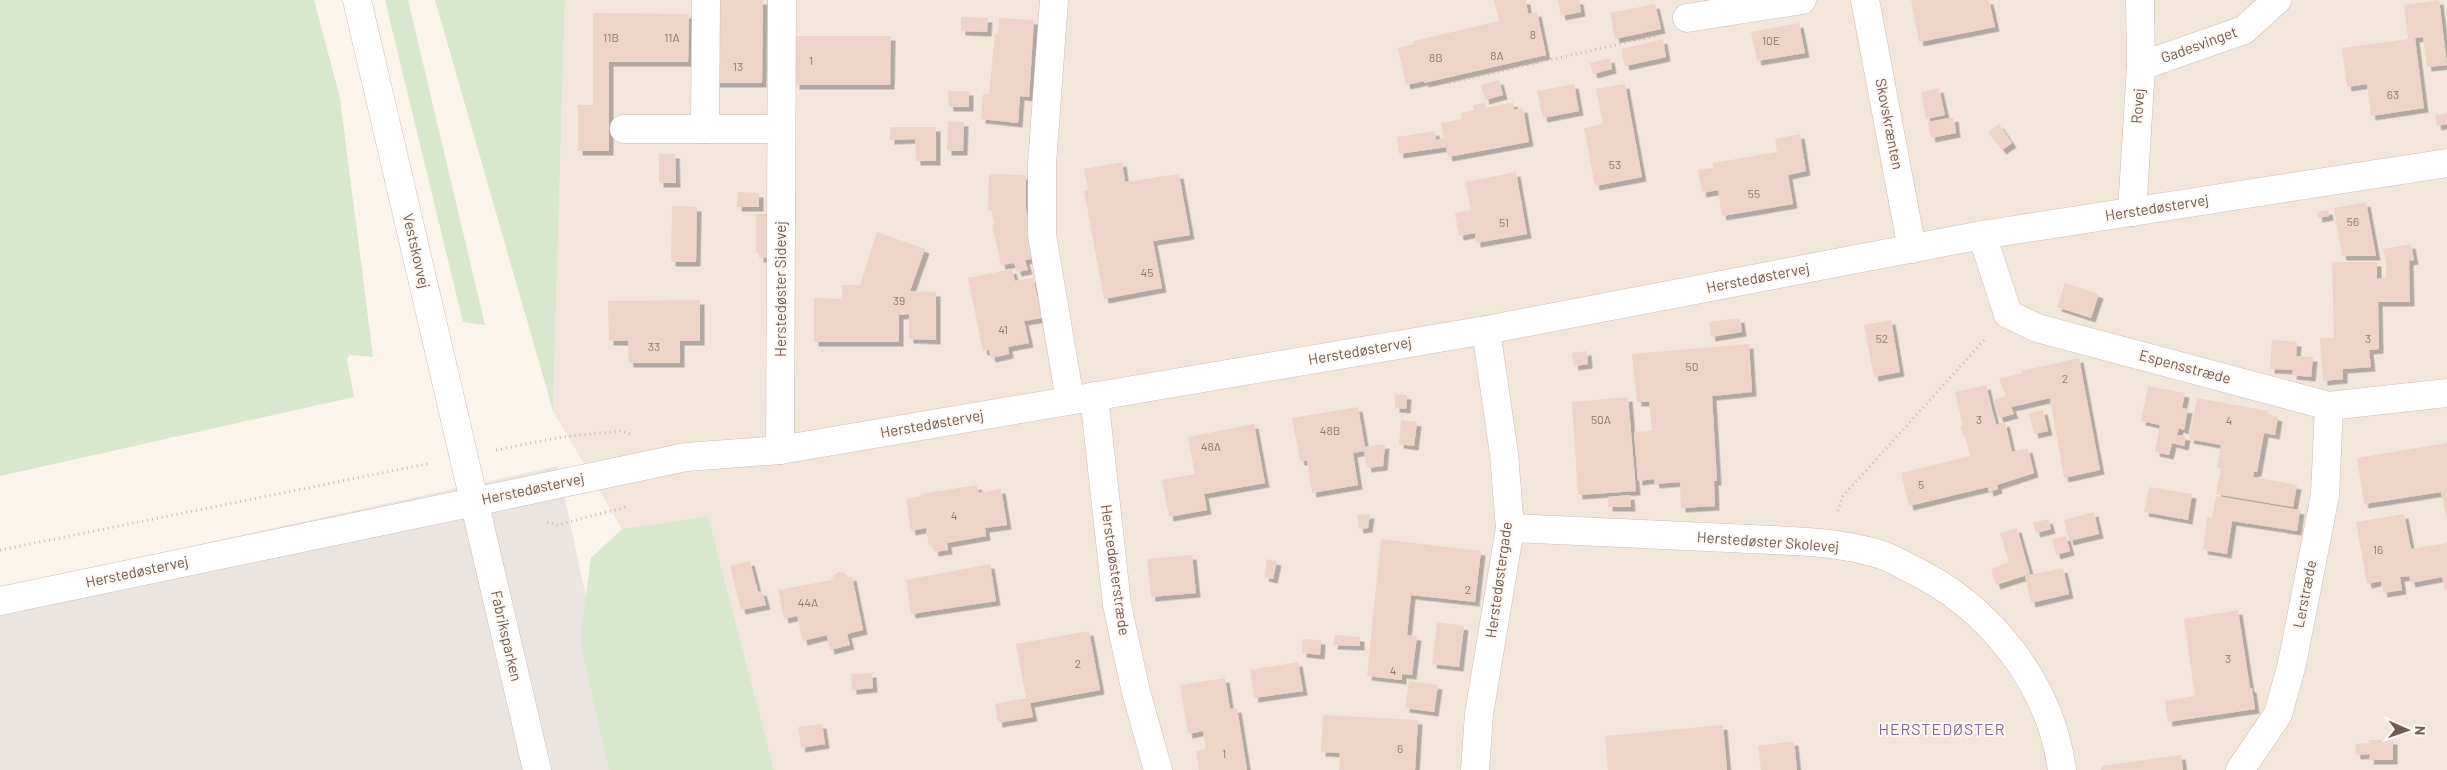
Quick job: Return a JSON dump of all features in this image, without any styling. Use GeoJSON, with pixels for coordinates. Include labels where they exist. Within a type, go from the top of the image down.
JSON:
{"type":"FeatureCollection","features":[{"type":"Feature","properties":{"kind":"street","name":"Vestskovvej"},"geometry":{"type":"LineString","coordinates":[[358,0],[474,502]]}},
{"type":"Feature","properties":{"kind":"street"},"geometry":{"type":"LineString","coordinates":[[705,129],[706,0]]}},
{"type":"Feature","properties":{"kind":"street","name":"Herstedøster Sidevej"},"geometry":{"type":"LineString","coordinates":[[780,450],[782,0]]}},
{"type":"Feature","properties":{"kind":"street"},"geometry":{"type":"LineString","coordinates":[[1054,0],[1042,164],[1042,236],[1082,398]]}},
{"type":"Feature","properties":{"kind":"street"},"geometry":{"type":"LineString","coordinates":[[1687,18],[1802,0]]}},
{"type":"Feature","properties":{"kind":"street","name":"Skovskrænten"},"geometry":{"type":"LineString","coordinates":[[1865,0],[1912,249]]}},
{"type":"Feature","properties":{"kind":"street","name":"Rovej"},"geometry":{"type":"LineString","coordinates":[[2132,212],[2141,66],[2140,0]]}},
{"type":"Feature","properties":{"kind":"street","name":"Gadesvinget"},"geometry":{"type":"LineString","coordinates":[[2141,66],[2244,30],[2277,0]]}},
{"type":"Feature","properties":{"kind":"street"},"geometry":{"type":"LineString","coordinates":[[624,129],[781,129]]}},
{"type":"Feature","properties":{"kind":"street","name":"Herstedøstervej"},"geometry":{"type":"LineString","coordinates":[[0,601],[686,457],[780,450],[1486,330],[1982,235],[2447,163]]}},
{"type":"Feature","properties":{"kind":"street"},"geometry":{"type":"LineString","coordinates":[[1982,235],[2008,314]]}},
{"type":"Feature","properties":{"kind":"street","name":"Espensstræde"},"geometry":{"type":"LineString","coordinates":[[2008,314],[2037,328],[2329,406],[2447,393]]}},
{"type":"Feature","properties":{"kind":"street","name":"Herstedøstergade"},"geometry":{"type":"LineString","coordinates":[[1475,770],[1479,714],[1510,528],[1504,454],[1486,330]]}},
{"type":"Feature","properties":{"kind":"street","name":"Herstedøsterstræde"},"geometry":{"type":"LineString","coordinates":[[1082,398],[1117,605],[1136,692],[1158,770]]}},
{"type":"Feature","properties":{"kind":"street","name":"Lerstræde"},"geometry":{"type":"LineString","coordinates":[[2240,770],[2278,714],[2292,664],[2325,495],[2329,406]]}},
{"type":"Feature","properties":{"kind":"street","name":"Fabriksparken"},"geometry":{"type":"LineString","coordinates":[[474,502],[537,770]]}},
{"type":"Feature","properties":{"kind":"street","name":"Herstedøster Skolevej"},"geometry":{"type":"LineString","coordinates":[[1510,528],[1828,543],[1883,555],[1933,579],[1978,612],[2016,655],[2043,704],[2060,757],[2062,770]]}},
{"type":"Feature","properties":{"kind":"path"},"geometry":{"type":"LineString","coordinates":[[1449,83],[1681,30],[1687,18]]}},
{"type":"Feature","properties":{"kind":"path"},"geometry":{"type":"LineString","coordinates":[[1828,543],[1844,496],[2008,314]]}},
{"type":"Feature","properties":{"kind":"path"},"geometry":{"type":"LineString","coordinates":[[0,550],[562,438],[621,431],[637,437]]}},
{"type":"Feature","properties":{"kind":"shaded area"},"geometry":{"type":"Polygon","coordinates":[[[565,0],[2447,0],[2447,770],[774,770],[708,516],[622,529],[553,411],[565,0]]]}},
{"type":"Feature","properties":{"kind":"shaded area"},"geometry":{"type":"Polygon","coordinates":[[[558,466],[623,770],[0,770],[0,588],[558,466]]]}},
{"type":"Feature","properties":{"kind":"green space"},"geometry":{"type":"Polygon","coordinates":[[[0,0],[314,0],[340,98],[373,357],[349,355],[347,360],[354,397],[0,476],[0,0]]]}},
{"type":"Feature","properties":{"kind":"green space"},"geometry":{"type":"Polygon","coordinates":[[[385,0],[408,0],[485,325],[463,322],[385,0]]]}},
{"type":"Feature","properties":{"kind":"green space"},"geometry":{"type":"Polygon","coordinates":[[[435,0],[565,0],[553,411],[435,0]]]}},
{"type":"Feature","properties":{"kind":"green space"},"geometry":{"type":"Polygon","coordinates":[[[708,516],[774,770],[609,770],[580,641],[591,558],[622,529],[708,516]]]}},
{"type":"Feature","properties":{"kind":"building"},"geometry":{"type":"Polygon","coordinates":[[[715,0],[763,0],[762,83],[714,83],[715,0]]]}},
{"type":"Feature","properties":{"kind":"building"},"geometry":{"type":"Polygon","coordinates":[[[1494,0],[1526,0],[1528,14],[1537,12],[1546,55],[1424,83],[1424,81],[1406,85],[1398,48],[1414,44],[1414,41],[1499,21],[1494,0]]]}},
{"type":"Feature","properties":{"kind":"building"},"geometry":{"type":"Polygon","coordinates":[[[1558,0],[1579,0],[1581,12],[1561,16],[1558,0]]]}},
{"type":"Feature","properties":{"kind":"building"},"geometry":{"type":"Polygon","coordinates":[[[1911,0],[1989,0],[1995,27],[1919,42],[1911,0]]]}},
{"type":"Feature","properties":{"kind":"building"},"geometry":{"type":"Polygon","coordinates":[[[2439,0],[2447,65],[2427,67],[2423,37],[2415,38],[2424,108],[2371,116],[2367,84],[2347,87],[2342,48],[2408,39],[2404,5],[2439,0]]]}},
{"type":"Feature","properties":{"kind":"building"},"geometry":{"type":"Polygon","coordinates":[[[1655,4],[1661,29],[1615,39],[1610,13],[1655,4]]]}},
{"type":"Feature","properties":{"kind":"building"},"geometry":{"type":"Polygon","coordinates":[[[593,13],[689,14],[688,62],[609,62],[609,151],[578,151],[578,105],[593,105],[593,13]]]}},
{"type":"Feature","properties":{"kind":"building"},"geometry":{"type":"Polygon","coordinates":[[[961,17],[988,18],[987,32],[961,31],[961,17]]]}},
{"type":"Feature","properties":{"kind":"building"},"geometry":{"type":"Polygon","coordinates":[[[999,18],[1034,20],[1029,97],[1020,96],[1018,123],[981,119],[983,94],[989,94],[995,34],[998,34],[999,18]]]}},
{"type":"Feature","properties":{"kind":"building"},"geometry":{"type":"Polygon","coordinates":[[[1799,23],[1805,53],[1757,61],[1751,32],[1799,23]]]}},
{"type":"Feature","properties":{"kind":"building"},"geometry":{"type":"Polygon","coordinates":[[[794,36],[891,36],[890,85],[795,85],[794,36]]]}},
{"type":"Feature","properties":{"kind":"building"},"geometry":{"type":"Polygon","coordinates":[[[1663,39],[1666,57],[1625,66],[1621,49],[1663,39]]]}},
{"type":"Feature","properties":{"kind":"building"},"geometry":{"type":"Polygon","coordinates":[[[1610,58],[1612,69],[1593,74],[1590,63],[1610,58]]]}},
{"type":"Feature","properties":{"kind":"building"},"geometry":{"type":"Polygon","coordinates":[[[1499,80],[1503,95],[1485,100],[1481,85],[1499,80]]]}},
{"type":"Feature","properties":{"kind":"building"},"geometry":{"type":"Polygon","coordinates":[[[1574,84],[1579,111],[1543,118],[1537,91],[1574,84]]]}},
{"type":"Feature","properties":{"kind":"building"},"geometry":{"type":"Polygon","coordinates":[[[1625,84],[1642,177],[1595,186],[1584,128],[1603,124],[1596,89],[1625,84]]]}},
{"type":"Feature","properties":{"kind":"building"},"geometry":{"type":"Polygon","coordinates":[[[1939,88],[1945,115],[1926,119],[1921,92],[1939,88]]]}},
{"type":"Feature","properties":{"kind":"building"},"geometry":{"type":"Polygon","coordinates":[[[948,91],[969,91],[969,107],[949,107],[948,91]]]}},
{"type":"Feature","properties":{"kind":"building"},"geometry":{"type":"Polygon","coordinates":[[[1513,102],[1514,110],[1523,108],[1529,142],[1448,157],[1446,147],[1399,154],[1397,137],[1435,131],[1436,140],[1444,138],[1441,123],[1462,119],[1461,113],[1474,110],[1473,105],[1485,103],[1486,108],[1513,102]]]}},
{"type":"Feature","properties":{"kind":"building"},"geometry":{"type":"Polygon","coordinates":[[[2447,113],[2447,124],[2437,126],[2435,115],[2447,113]]]}},
{"type":"Feature","properties":{"kind":"building"},"geometry":{"type":"Polygon","coordinates":[[[1954,117],[1956,133],[1931,138],[1928,122],[1954,117]]]}},
{"type":"Feature","properties":{"kind":"building"},"geometry":{"type":"Polygon","coordinates":[[[948,121],[964,122],[963,151],[947,151],[948,121]]]}},
{"type":"Feature","properties":{"kind":"building"},"geometry":{"type":"Polygon","coordinates":[[[1999,124],[2012,143],[2002,150],[1988,132],[1999,124]]]}},
{"type":"Feature","properties":{"kind":"building"},"geometry":{"type":"Polygon","coordinates":[[[890,127],[936,127],[936,161],[916,161],[915,139],[890,140],[890,127]]]}},
{"type":"Feature","properties":{"kind":"building"},"geometry":{"type":"Polygon","coordinates":[[[1800,134],[1806,171],[1788,175],[1793,204],[1722,216],[1718,190],[1702,193],[1698,170],[1713,168],[1713,163],[1777,152],[1775,139],[1800,134]]]}},
{"type":"Feature","properties":{"kind":"building"},"geometry":{"type":"Polygon","coordinates":[[[659,154],[675,154],[676,183],[659,183],[659,154]]]}},
{"type":"Feature","properties":{"kind":"building"},"geometry":{"type":"Polygon","coordinates":[[[1122,162],[1125,182],[1179,174],[1190,235],[1153,241],[1162,288],[1104,299],[1084,191],[1088,190],[1084,169],[1122,162]]]}},
{"type":"Feature","properties":{"kind":"building"},"geometry":{"type":"Polygon","coordinates":[[[1516,172],[1527,234],[1476,243],[1475,233],[1459,236],[1455,213],[1471,210],[1465,182],[1516,172]]]}},
{"type":"Feature","properties":{"kind":"building"},"geometry":{"type":"Polygon","coordinates":[[[989,174],[1026,175],[1026,209],[1036,258],[1025,260],[1028,270],[1017,272],[1014,263],[1001,265],[992,225],[995,224],[991,210],[988,210],[989,174]]]}},
{"type":"Feature","properties":{"kind":"building"},"geometry":{"type":"Polygon","coordinates":[[[738,192],[759,193],[759,207],[737,207],[738,192]]]}},
{"type":"Feature","properties":{"kind":"building"},"geometry":{"type":"Polygon","coordinates":[[[2366,202],[2376,256],[2342,256],[2334,208],[2366,202]]]}},
{"type":"Feature","properties":{"kind":"building"},"geometry":{"type":"Polygon","coordinates":[[[672,206],[697,207],[696,262],[671,262],[672,206]]]}},
{"type":"Feature","properties":{"kind":"building"},"geometry":{"type":"Polygon","coordinates":[[[2328,210],[2329,216],[2318,218],[2317,212],[2328,210]]]}},
{"type":"Feature","properties":{"kind":"building"},"geometry":{"type":"Polygon","coordinates":[[[756,214],[767,214],[767,258],[759,258],[759,253],[756,253],[756,214]]]}},
{"type":"Feature","properties":{"kind":"building"},"geometry":{"type":"Polygon","coordinates":[[[877,232],[925,249],[910,291],[936,292],[936,340],[909,339],[909,314],[899,315],[899,342],[814,342],[814,298],[842,299],[842,285],[860,285],[877,232]]]}},
{"type":"Feature","properties":{"kind":"building"},"geometry":{"type":"Polygon","coordinates":[[[2411,244],[2414,260],[2409,261],[2410,302],[2378,302],[2379,349],[2369,350],[2371,367],[2343,369],[2343,379],[2323,381],[2320,338],[2334,338],[2332,262],[2377,262],[2377,279],[2386,278],[2386,261],[2383,249],[2411,244]]]}},
{"type":"Feature","properties":{"kind":"building"},"geometry":{"type":"Polygon","coordinates":[[[1012,269],[1015,281],[1033,278],[1042,318],[1024,321],[1029,343],[1008,347],[1009,354],[991,358],[989,350],[983,351],[968,278],[1012,269]]]}},
{"type":"Feature","properties":{"kind":"building"},"geometry":{"type":"Polygon","coordinates":[[[2065,283],[2099,294],[2091,318],[2057,307],[2065,283]]]}},
{"type":"Feature","properties":{"kind":"building"},"geometry":{"type":"Polygon","coordinates":[[[700,300],[700,341],[680,341],[680,363],[629,363],[628,341],[609,341],[608,301],[700,300]]]}},
{"type":"Feature","properties":{"kind":"building"},"geometry":{"type":"Polygon","coordinates":[[[1740,318],[1742,332],[1711,337],[1709,322],[1740,318]]]}},
{"type":"Feature","properties":{"kind":"building"},"geometry":{"type":"Polygon","coordinates":[[[1891,320],[1900,372],[1874,377],[1864,325],[1891,320]]]}},
{"type":"Feature","properties":{"kind":"building"},"geometry":{"type":"Polygon","coordinates":[[[2272,340],[2297,342],[2296,356],[2313,357],[2311,377],[2292,375],[2293,370],[2270,369],[2272,340]]]}},
{"type":"Feature","properties":{"kind":"building"},"geometry":{"type":"Polygon","coordinates":[[[1749,344],[1752,392],[1712,396],[1717,481],[1714,481],[1715,506],[1681,508],[1680,482],[1655,484],[1654,479],[1638,481],[1634,432],[1652,431],[1649,402],[1637,402],[1632,354],[1749,344]]]}},
{"type":"Feature","properties":{"kind":"building"},"geometry":{"type":"Polygon","coordinates":[[[1587,351],[1588,364],[1574,366],[1572,353],[1587,351]]]}},
{"type":"Feature","properties":{"kind":"building"},"geometry":{"type":"Polygon","coordinates":[[[2079,358],[2100,470],[2064,478],[2050,398],[2011,407],[2014,414],[1999,418],[1993,400],[2006,396],[1999,379],[2022,373],[2021,371],[2079,358]]]}},
{"type":"Feature","properties":{"kind":"building"},"geometry":{"type":"Polygon","coordinates":[[[1986,385],[1996,425],[2005,422],[2012,452],[2028,448],[2034,473],[1997,485],[1998,489],[1989,492],[1988,487],[1909,506],[1901,473],[1970,456],[1965,436],[1963,436],[1961,427],[1963,426],[1955,392],[1986,385]]]}},
{"type":"Feature","properties":{"kind":"building"},"geometry":{"type":"Polygon","coordinates":[[[2148,386],[2185,393],[2182,408],[2188,409],[2184,430],[2179,428],[2177,435],[2186,436],[2184,446],[2172,443],[2169,455],[2155,452],[2160,425],[2141,421],[2148,386]]]}},
{"type":"Feature","properties":{"kind":"building"},"geometry":{"type":"Polygon","coordinates":[[[1395,394],[1407,395],[1406,409],[1395,408],[1395,394]]]}},
{"type":"Feature","properties":{"kind":"building"},"geometry":{"type":"Polygon","coordinates":[[[1628,397],[1636,491],[1578,495],[1572,402],[1628,397]]]}},
{"type":"Feature","properties":{"kind":"building"},"geometry":{"type":"Polygon","coordinates":[[[2197,398],[2268,411],[2267,414],[2278,417],[2275,435],[2264,433],[2257,472],[2254,472],[2253,477],[2297,485],[2293,507],[2216,494],[2221,468],[2217,468],[2221,445],[2189,439],[2197,398]]]}},
{"type":"Feature","properties":{"kind":"building"},"geometry":{"type":"Polygon","coordinates":[[[1358,407],[1365,447],[1385,444],[1383,466],[1367,468],[1364,451],[1353,453],[1358,485],[1312,493],[1307,461],[1300,461],[1292,418],[1358,407]]]}},
{"type":"Feature","properties":{"kind":"building"},"geometry":{"type":"Polygon","coordinates":[[[2043,410],[2048,431],[2034,434],[2029,413],[2043,410]]]}},
{"type":"Feature","properties":{"kind":"building"},"geometry":{"type":"Polygon","coordinates":[[[1401,420],[1417,422],[1414,446],[1399,444],[1401,420]]]}},
{"type":"Feature","properties":{"kind":"building"},"geometry":{"type":"Polygon","coordinates":[[[1254,424],[1265,483],[1204,494],[1207,510],[1169,517],[1162,480],[1195,474],[1188,437],[1254,424]]]}},
{"type":"Feature","properties":{"kind":"building"},"geometry":{"type":"Polygon","coordinates":[[[2447,443],[2447,520],[2441,492],[2364,504],[2357,458],[2447,443]]]}},
{"type":"Feature","properties":{"kind":"building"},"geometry":{"type":"Polygon","coordinates":[[[977,485],[979,493],[1001,489],[1007,525],[985,528],[986,536],[947,543],[948,550],[934,552],[933,545],[929,545],[926,528],[911,531],[906,499],[921,496],[921,494],[977,485]]]}},
{"type":"Feature","properties":{"kind":"building"},"geometry":{"type":"Polygon","coordinates":[[[2149,487],[2192,494],[2188,520],[2144,512],[2149,487]]]}},
{"type":"Feature","properties":{"kind":"building"},"geometry":{"type":"Polygon","coordinates":[[[1630,495],[1631,507],[1608,507],[1608,497],[1630,495]]]}},
{"type":"Feature","properties":{"kind":"building"},"geometry":{"type":"Polygon","coordinates":[[[2216,496],[2300,510],[2297,531],[2232,521],[2227,554],[2203,550],[2207,517],[2212,518],[2216,496]]]}},
{"type":"Feature","properties":{"kind":"building"},"geometry":{"type":"Polygon","coordinates":[[[2094,512],[2099,534],[2069,541],[2064,520],[2094,512]]]}},
{"type":"Feature","properties":{"kind":"building"},"geometry":{"type":"Polygon","coordinates":[[[1370,514],[1368,528],[1359,529],[1357,515],[1370,514]]]}},
{"type":"Feature","properties":{"kind":"building"},"geometry":{"type":"Polygon","coordinates":[[[2404,514],[2411,549],[2447,543],[2447,589],[2445,590],[2442,577],[2411,583],[2409,576],[2400,577],[2402,590],[2383,593],[2381,581],[2367,584],[2356,522],[2404,514]]]}},
{"type":"Feature","properties":{"kind":"building"},"geometry":{"type":"Polygon","coordinates":[[[2048,519],[2051,529],[2036,533],[2033,523],[2048,519]]]}},
{"type":"Feature","properties":{"kind":"building"},"geometry":{"type":"Polygon","coordinates":[[[2017,528],[2030,574],[1996,585],[1991,569],[2009,562],[2000,533],[2017,528]]]}},
{"type":"Feature","properties":{"kind":"building"},"geometry":{"type":"Polygon","coordinates":[[[2066,536],[2070,551],[2056,555],[2052,539],[2066,536]]]}},
{"type":"Feature","properties":{"kind":"building"},"geometry":{"type":"Polygon","coordinates":[[[1381,539],[1481,551],[1475,602],[1411,595],[1407,635],[1417,636],[1412,675],[1402,674],[1402,680],[1367,676],[1381,539]]]}},
{"type":"Feature","properties":{"kind":"building"},"geometry":{"type":"Polygon","coordinates":[[[1192,555],[1196,593],[1151,597],[1147,559],[1192,555]]]}},
{"type":"Feature","properties":{"kind":"building"},"geometry":{"type":"Polygon","coordinates":[[[1267,559],[1277,561],[1273,579],[1264,577],[1267,559]]]}},
{"type":"Feature","properties":{"kind":"building"},"geometry":{"type":"Polygon","coordinates":[[[750,561],[758,592],[762,591],[766,605],[741,610],[730,566],[750,561]]]}},
{"type":"Feature","properties":{"kind":"building"},"geometry":{"type":"Polygon","coordinates":[[[990,564],[996,601],[911,614],[906,580],[990,564]]]}},
{"type":"Feature","properties":{"kind":"building"},"geometry":{"type":"Polygon","coordinates":[[[2063,568],[2069,594],[2031,603],[2025,576],[2063,568]]]}},
{"type":"Feature","properties":{"kind":"building"},"geometry":{"type":"Polygon","coordinates":[[[838,572],[845,573],[848,577],[852,576],[863,630],[847,634],[850,645],[830,650],[827,635],[803,641],[797,616],[784,619],[778,590],[832,580],[833,576],[838,572]]]}},
{"type":"Feature","properties":{"kind":"building"},"geometry":{"type":"Polygon","coordinates":[[[2238,610],[2255,709],[2168,722],[2165,701],[2195,696],[2184,619],[2238,610]]]}},
{"type":"Feature","properties":{"kind":"building"},"geometry":{"type":"Polygon","coordinates":[[[1437,622],[1464,626],[1459,667],[1432,664],[1437,622]]]}},
{"type":"Feature","properties":{"kind":"building"},"geometry":{"type":"Polygon","coordinates":[[[1089,631],[1100,690],[1030,703],[1033,717],[998,723],[995,704],[1026,698],[1016,644],[1089,631]]]}},
{"type":"Feature","properties":{"kind":"building"},"geometry":{"type":"Polygon","coordinates":[[[1335,635],[1360,637],[1360,646],[1333,645],[1335,635]]]}},
{"type":"Feature","properties":{"kind":"building"},"geometry":{"type":"Polygon","coordinates":[[[1303,639],[1321,640],[1320,655],[1302,653],[1303,639]]]}},
{"type":"Feature","properties":{"kind":"building"},"geometry":{"type":"Polygon","coordinates":[[[1298,662],[1303,691],[1254,698],[1250,670],[1298,662]]]}},
{"type":"Feature","properties":{"kind":"building"},"geometry":{"type":"Polygon","coordinates":[[[872,673],[873,688],[852,690],[851,674],[872,673]]]}},
{"type":"Feature","properties":{"kind":"building"},"geometry":{"type":"Polygon","coordinates":[[[1225,678],[1230,709],[1237,708],[1247,770],[1199,770],[1196,751],[1206,749],[1203,731],[1188,734],[1180,685],[1225,678]]]}},
{"type":"Feature","properties":{"kind":"building"},"geometry":{"type":"Polygon","coordinates":[[[1409,681],[1438,685],[1434,712],[1405,708],[1409,681]]]}},
{"type":"Feature","properties":{"kind":"building"},"geometry":{"type":"Polygon","coordinates":[[[1323,715],[1418,720],[1415,770],[1339,770],[1340,753],[1321,752],[1323,715]]]}},
{"type":"Feature","properties":{"kind":"building"},"geometry":{"type":"Polygon","coordinates":[[[822,724],[825,744],[801,748],[798,727],[822,724]]]}},
{"type":"Feature","properties":{"kind":"building"},"geometry":{"type":"Polygon","coordinates":[[[1723,725],[1727,770],[1608,770],[1605,736],[1723,725]]]}},
{"type":"Feature","properties":{"kind":"building"},"geometry":{"type":"Polygon","coordinates":[[[2369,740],[2393,740],[2393,760],[2369,760],[2370,754],[2356,755],[2355,744],[2369,743],[2369,740]]]}},
{"type":"Feature","properties":{"kind":"building"},"geometry":{"type":"Polygon","coordinates":[[[1794,741],[1797,770],[1761,770],[1758,746],[1794,741]]]}},
{"type":"Feature","properties":{"kind":"building"},"geometry":{"type":"Polygon","coordinates":[[[2181,755],[2183,770],[2101,770],[2101,766],[2181,755]]]}},
{"type":"Feature","properties":{"kind":"district","name":"HERSTEDØSTER"},"geometry":{"type":"Point","coordinates":[1942,729]}}]}
